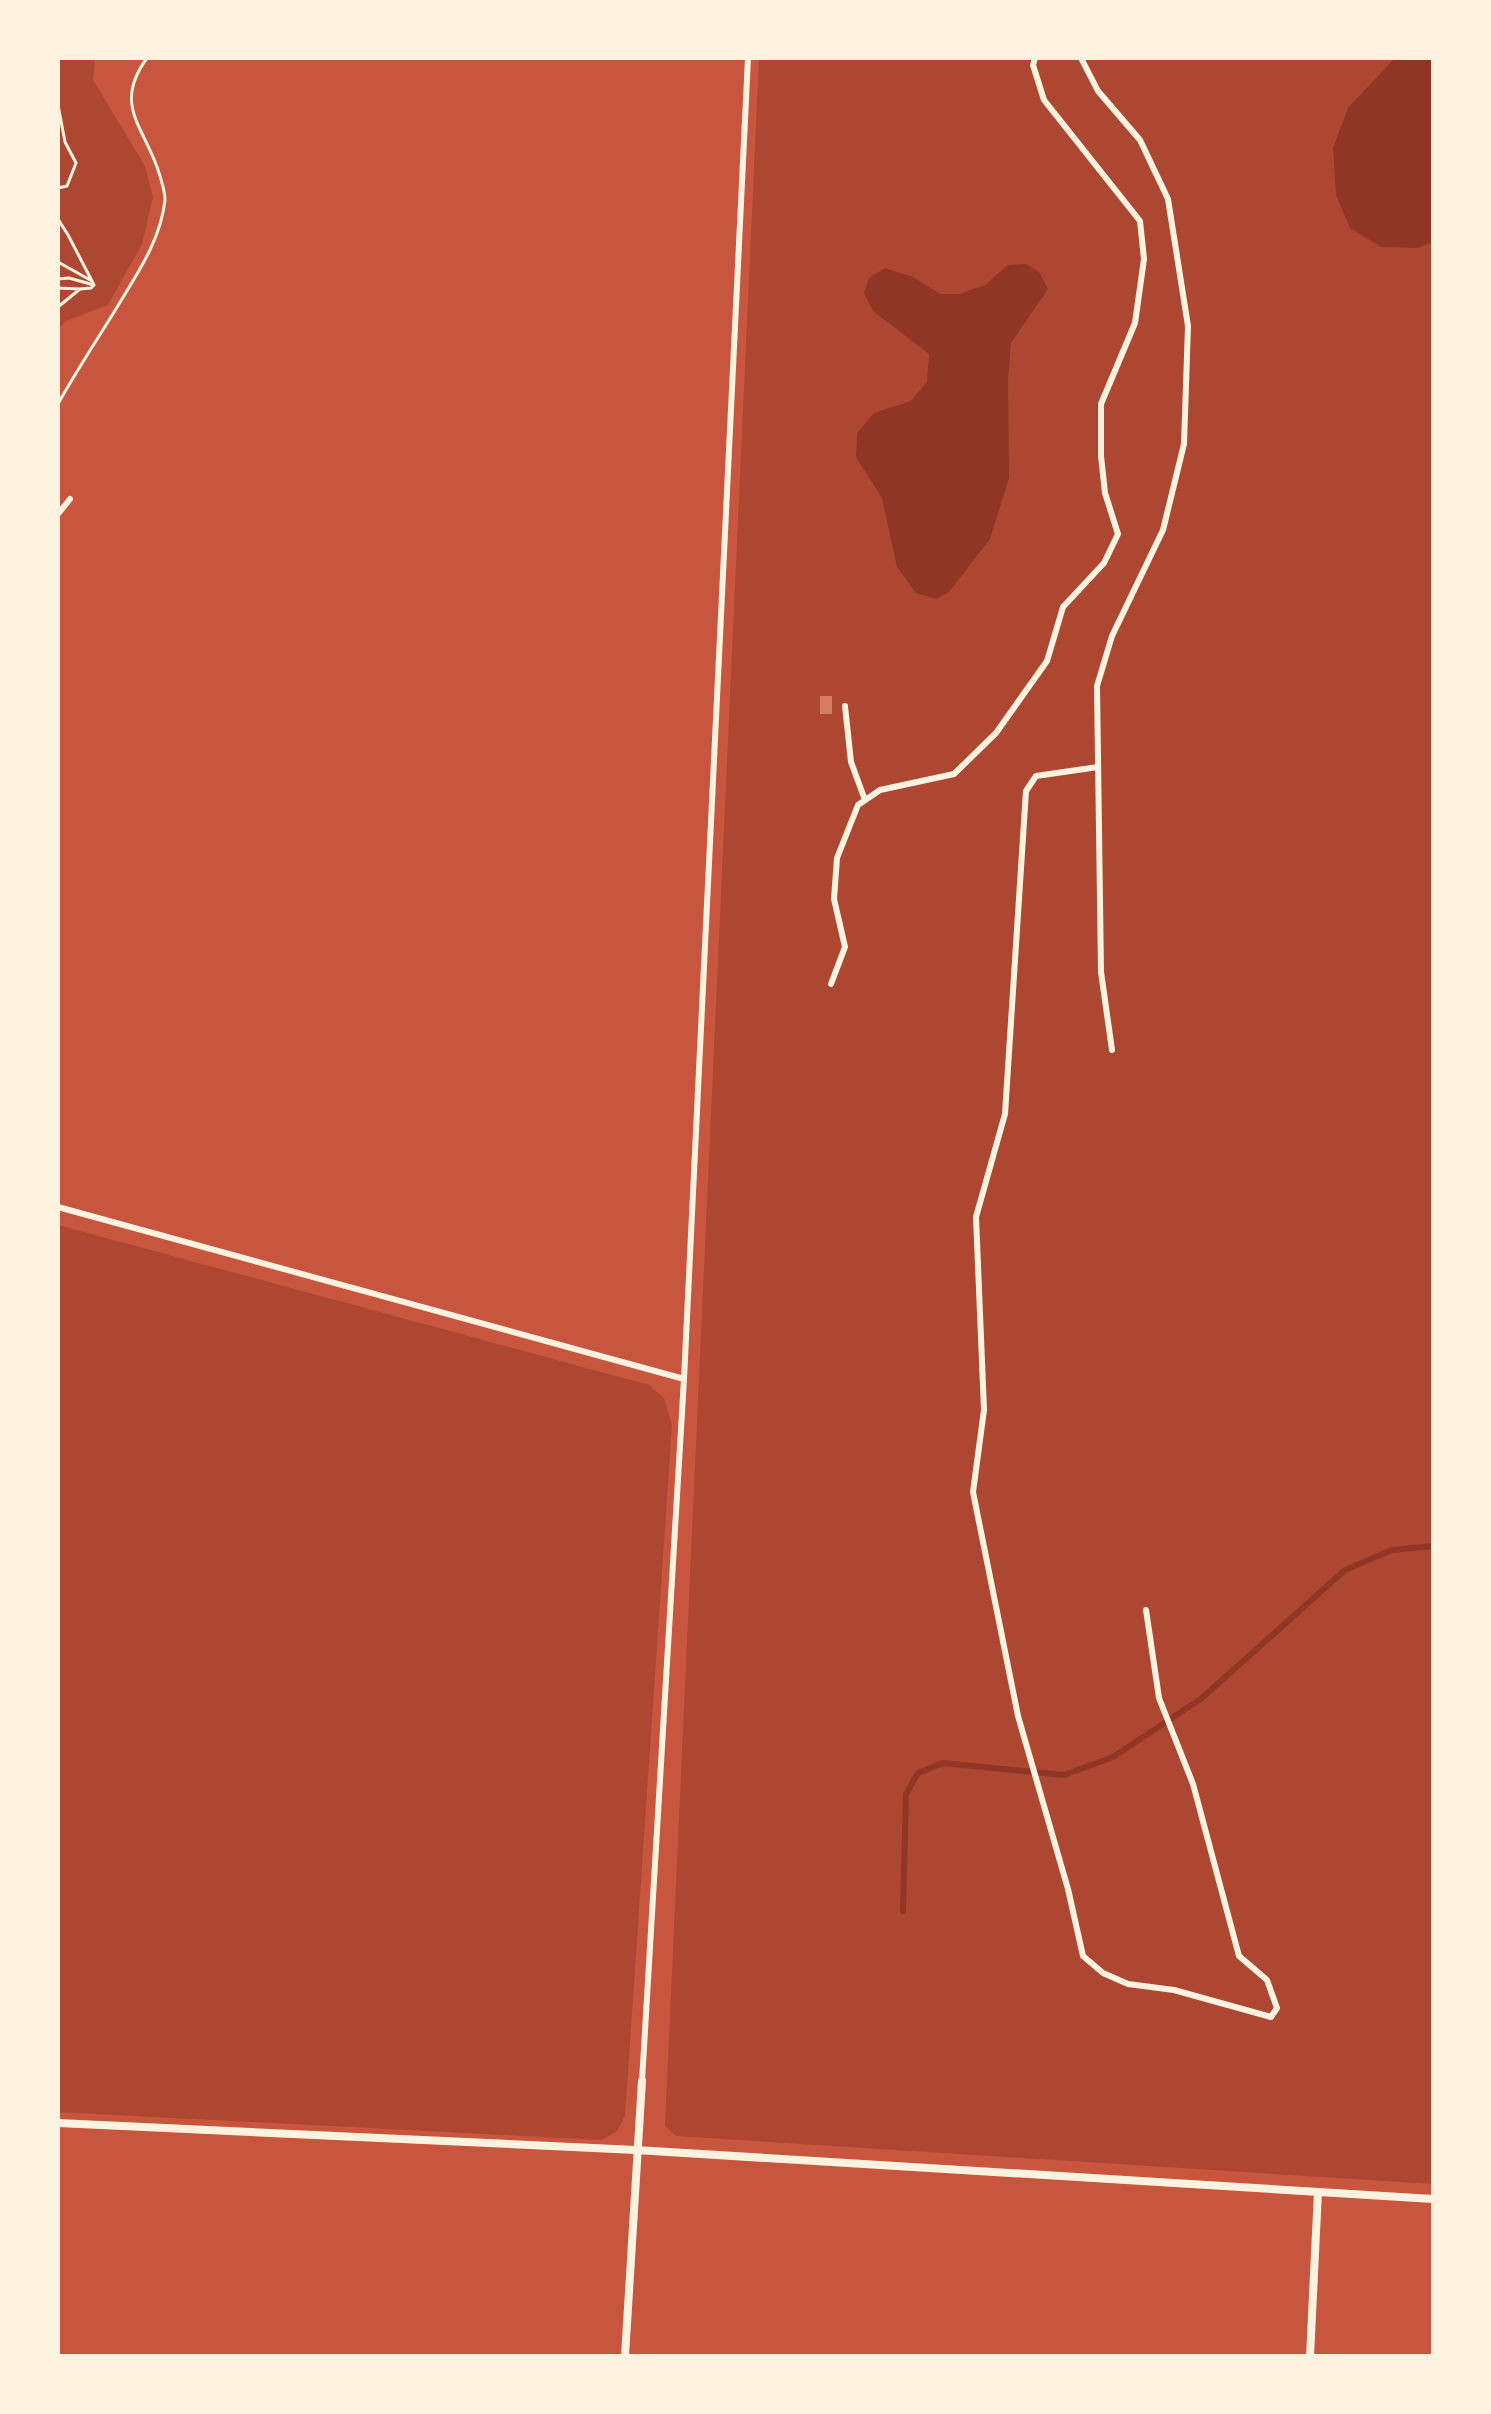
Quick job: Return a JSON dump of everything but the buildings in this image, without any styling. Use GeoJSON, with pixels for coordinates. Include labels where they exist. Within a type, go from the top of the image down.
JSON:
{"type":"FeatureCollection","features":[{"type":"Feature","properties":{"kind":"street"},"geometry":{"type":"LineString","coordinates":[[625,2356],[642,2081]]}},
{"type":"Feature","properties":{"kind":"street"},"geometry":{"type":"LineString","coordinates":[[58,2123],[636,2150],[1433,2199]]}},
{"type":"Feature","properties":{"kind":"street"},"geometry":{"type":"LineString","coordinates":[[1310,2356],[1318,2192]]}},
{"type":"Feature","properties":{"kind":"lane"},"geometry":{"type":"LineString","coordinates":[[642,2081],[684,1379],[748,58]]}},
{"type":"Feature","properties":{"kind":"lane"},"geometry":{"type":"LineString","coordinates":[[831,984],[845,947],[834,899],[837,858],[858,805],[880,790],[954,774],[996,733],[1047,661],[1063,607],[1104,563],[1118,534],[1105,493],[1101,404],[1135,323],[1144,259],[1140,221],[1044,100],[1033,65],[1035,58]]}},
{"type":"Feature","properties":{"kind":"lane"},"geometry":{"type":"LineString","coordinates":[[1081,58],[1098,91],[1140,140],[1168,199],[1188,326],[1184,444],[1163,530],[1112,636],[1097,686],[1101,972],[1112,1050]]}},
{"type":"Feature","properties":{"kind":"lane"},"geometry":{"type":"LineString","coordinates":[[58,514],[70,499]]}},
{"type":"Feature","properties":{"kind":"lane"},"geometry":{"type":"LineString","coordinates":[[845,706],[851,762],[865,800]]}},
{"type":"Feature","properties":{"kind":"lane"},"geometry":{"type":"LineString","coordinates":[[1098,767],[1036,776],[1026,791],[1005,1114],[976,1217],[984,1410],[973,1492],[1018,1716],[1068,1889],[1083,1956],[1103,1973],[1128,1984],[1174,1990],[1271,2017],[1277,2008],[1267,1980],[1239,1956],[1193,1784],[1159,1698],[1146,1610]]}},
{"type":"Feature","properties":{"kind":"lane"},"geometry":{"type":"LineString","coordinates":[[58,1207],[684,1379]]}},
{"type":"Feature","properties":{"kind":"path"},"geometry":{"type":"LineString","coordinates":[[58,404],[148,256],[162,220],[165,194],[158,169],[132,112],[132,89],[138,71],[147,58]]}},
{"type":"Feature","properties":{"kind":"path"},"geometry":{"type":"LineString","coordinates":[[58,105],[65,142],[76,163],[67,186],[58,188]]}},
{"type":"Feature","properties":{"kind":"path"},"geometry":{"type":"LineString","coordinates":[[58,219],[93,283]]}},
{"type":"Feature","properties":{"kind":"path"},"geometry":{"type":"LineString","coordinates":[[58,262],[93,283]]}},
{"type":"Feature","properties":{"kind":"path"},"geometry":{"type":"LineString","coordinates":[[58,279],[93,283]]}},
{"type":"Feature","properties":{"kind":"path"},"geometry":{"type":"LineString","coordinates":[[58,288],[91,288],[93,283]]}},
{"type":"Feature","properties":{"kind":"path"},"geometry":{"type":"LineString","coordinates":[[58,307],[80,289]]}},
{"type":"Feature","properties":{"kind":"shaded area"},"geometry":{"type":"Polygon","coordinates":[[[58,58],[95,58],[93,80],[145,166],[153,197],[142,244],[108,305],[66,321],[58,329],[58,58]]]}},
{"type":"Feature","properties":{"kind":"shaded area"},"geometry":{"type":"Polygon","coordinates":[[[759,58],[1433,58],[1433,2184],[676,2136],[665,2126],[759,58]]]}},
{"type":"Feature","properties":{"kind":"shaded area"},"geometry":{"type":"Polygon","coordinates":[[[1395,58],[1433,58],[1433,242],[1418,248],[1381,247],[1350,228],[1336,195],[1333,148],[1348,108],[1395,58]]]}},
{"type":"Feature","properties":{"kind":"shaded area"},"geometry":{"type":"Polygon","coordinates":[[[1026,264],[1039,272],[1048,289],[1011,343],[1008,380],[1009,478],[990,539],[949,592],[936,599],[916,593],[897,567],[882,498],[856,457],[857,433],[874,413],[911,401],[927,382],[929,354],[873,311],[864,293],[869,278],[885,268],[913,277],[940,294],[959,294],[985,285],[1008,265],[1026,264]]]}},
{"type":"Feature","properties":{"kind":"shaded area"},"geometry":{"type":"Polygon","coordinates":[[[58,1225],[649,1385],[664,1398],[672,1425],[625,2116],[617,2131],[602,2140],[58,2112],[58,1225]]]}},
{"type":"Feature","properties":{"kind":"waterway"},"geometry":{"type":"LineString","coordinates":[[903,1911],[906,1794],[918,1773],[943,1763],[1064,1775],[1113,1757],[1202,1698],[1345,1570],[1392,1550],[1433,1546]]}}]}
